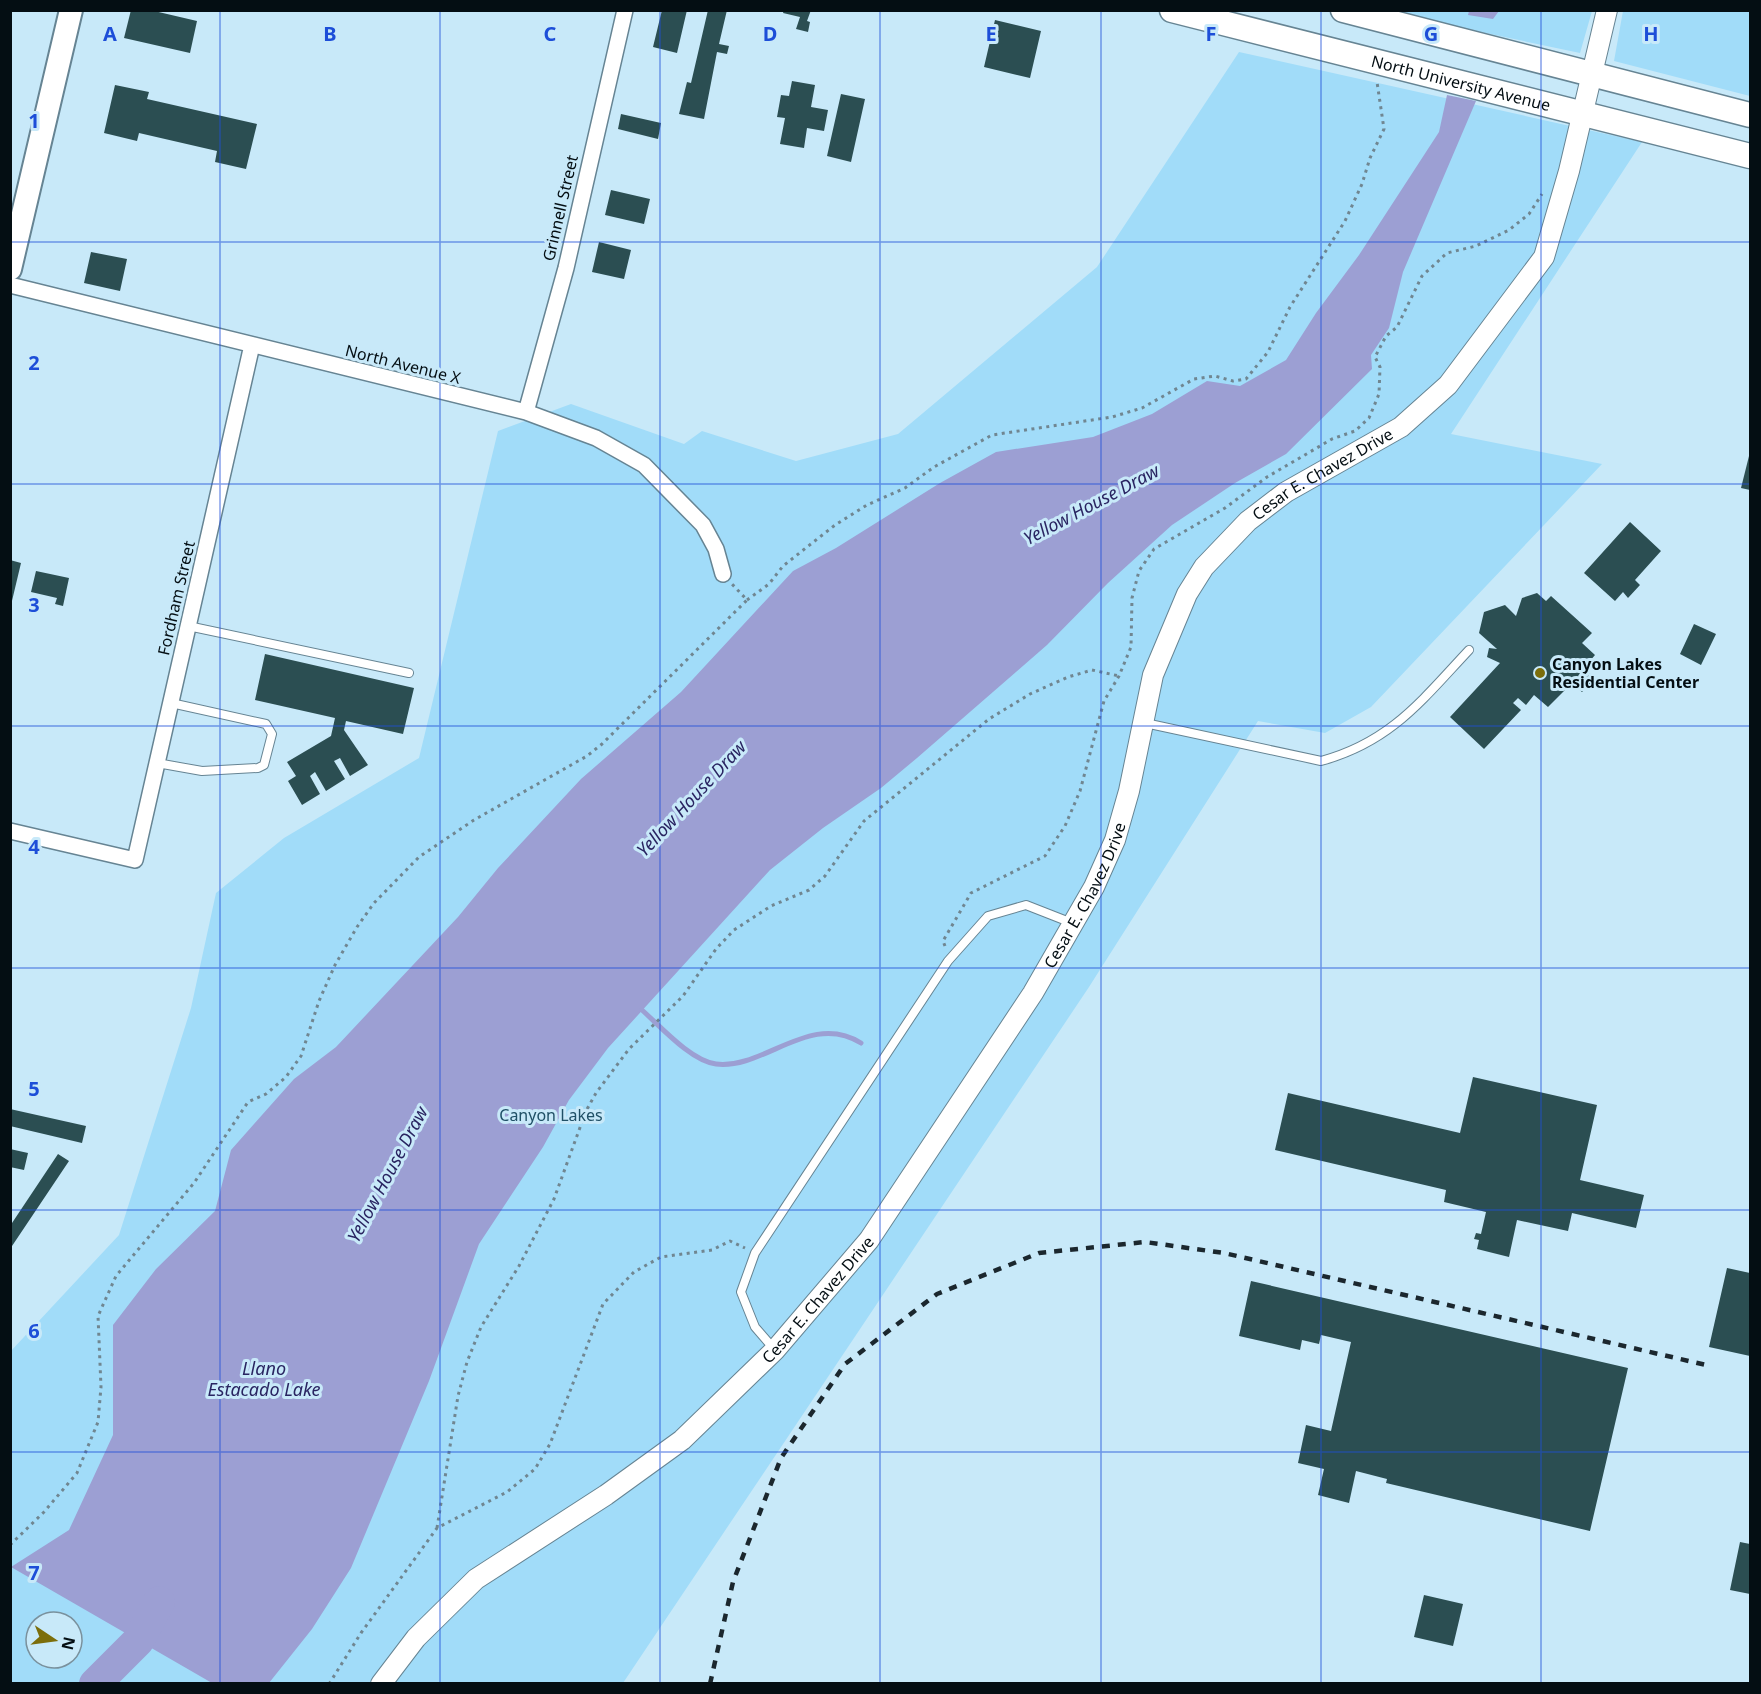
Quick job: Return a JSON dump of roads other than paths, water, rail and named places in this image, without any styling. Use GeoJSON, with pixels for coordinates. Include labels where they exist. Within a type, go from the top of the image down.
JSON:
{"type":"FeatureCollection","features":[{"type":"Feature","properties":{"kind":"main road"},"geometry":{"type":"LineString","coordinates":[[10,269],[71,10]]}},
{"type":"Feature","properties":{"kind":"main road","name":"North University Avenue"},"geometry":{"type":"LineString","coordinates":[[1172,10],[1750,156]]}},
{"type":"Feature","properties":{"kind":"main road"},"geometry":{"type":"LineString","coordinates":[[1343,10],[1750,115]]}},
{"type":"Feature","properties":{"kind":"street","name":"Grinnell Street"},"geometry":{"type":"LineString","coordinates":[[526,412],[566,268],[625,10]]}},
{"type":"Feature","properties":{"kind":"street","name":"Cesar E. Chavez Drive"},"geometry":{"type":"LineString","coordinates":[[381,1683],[416,1638],[476,1579],[606,1495],[682,1440],[775,1350],[869,1240],[978,1080],[1094,887],[1115,840],[1153,675],[1187,594],[1204,567],[1248,521],[1286,492],[1401,427],[1448,385],[1544,257],[1583,113],[1607,10]]}},
{"type":"Feature","properties":{"kind":"street","name":"North Avenue X"},"geometry":{"type":"LineString","coordinates":[[10,285],[526,412],[596,438],[644,465],[704,525],[716,549],[723,574]]}},
{"type":"Feature","properties":{"kind":"street","name":"Fordham Street"},"geometry":{"type":"LineString","coordinates":[[10,831],[135,860],[252,345]]}},
{"type":"Feature","properties":{"kind":"lane"},"geometry":{"type":"LineString","coordinates":[[188,626],[409,673]]}},
{"type":"Feature","properties":{"kind":"lane"},"geometry":{"type":"LineString","coordinates":[[1143,723],[1321,761],[1349,753],[1403,721],[1469,650]]}},
{"type":"Feature","properties":{"kind":"lane"},"geometry":{"type":"LineString","coordinates":[[157,763],[202,771],[258,768],[264,765],[272,734],[267,724],[171,703]]}},
{"type":"Feature","properties":{"kind":"lane"},"geometry":{"type":"LineString","coordinates":[[775,1350],[755,1327],[741,1292],[755,1253],[948,961],[988,916],[1026,905],[1073,924]]}},
{"type":"Feature","properties":{"kind":"water"},"geometry":{"type":"Polygon","coordinates":[[[1469,10],[1499,11],[1493,19],[1468,15],[1469,10]]]}},
{"type":"Feature","properties":{"kind":"water","name":"Llano Estacado Lake"},"geometry":{"type":"Polygon","coordinates":[[[1447,95],[1476,101],[1403,272],[1389,328],[1371,355],[1372,369],[1286,454],[1235,483],[1172,525],[1108,583],[1047,645],[917,758],[881,788],[823,828],[770,870],[608,1048],[569,1100],[543,1147],[479,1244],[429,1381],[351,1568],[312,1629],[269,1683],[212,1683],[11,1567],[69,1530],[113,1435],[113,1325],[156,1269],[215,1211],[231,1150],[294,1079],[336,1047],[458,917],[498,868],[581,779],[681,692],[793,571],[836,548],[940,483],[996,452],[1093,437],[1152,414],[1207,381],[1240,386],[1286,360],[1316,313],[1359,255],[1439,132],[1447,95]]]}},
{"type":"Feature","properties":{"kind":"waterway"},"geometry":{"type":"LineString","coordinates":[[642,1010],[686,1050],[696,1057],[716,1064],[734,1064],[805,1037],[824,1034],[842,1035],[861,1043]]}},
{"type":"Feature","properties":{"kind":"waterway","name":"Yellow House Draw"},"geometry":{"type":"LineString","coordinates":[[95,1684],[138,1641],[159,1602]]}},
{"type":"Feature","properties":{"kind":"railway"},"geometry":{"type":"LineString","coordinates":[[710,1684],[733,1582],[781,1458],[845,1364],[937,1294],[1039,1253],[1145,1242],[1224,1253],[1706,1365]]}},
{"type":"Feature","properties":{"kind":"place","name":"Canyon Lakes Residential Center"},"geometry":{"type":"Point","coordinates":[1540,673]}},
{"type":"Feature","properties":{"kind":"park label","name":"Canyon Lakes"},"geometry":{"type":"Point","coordinates":[551,1115]}}]}
